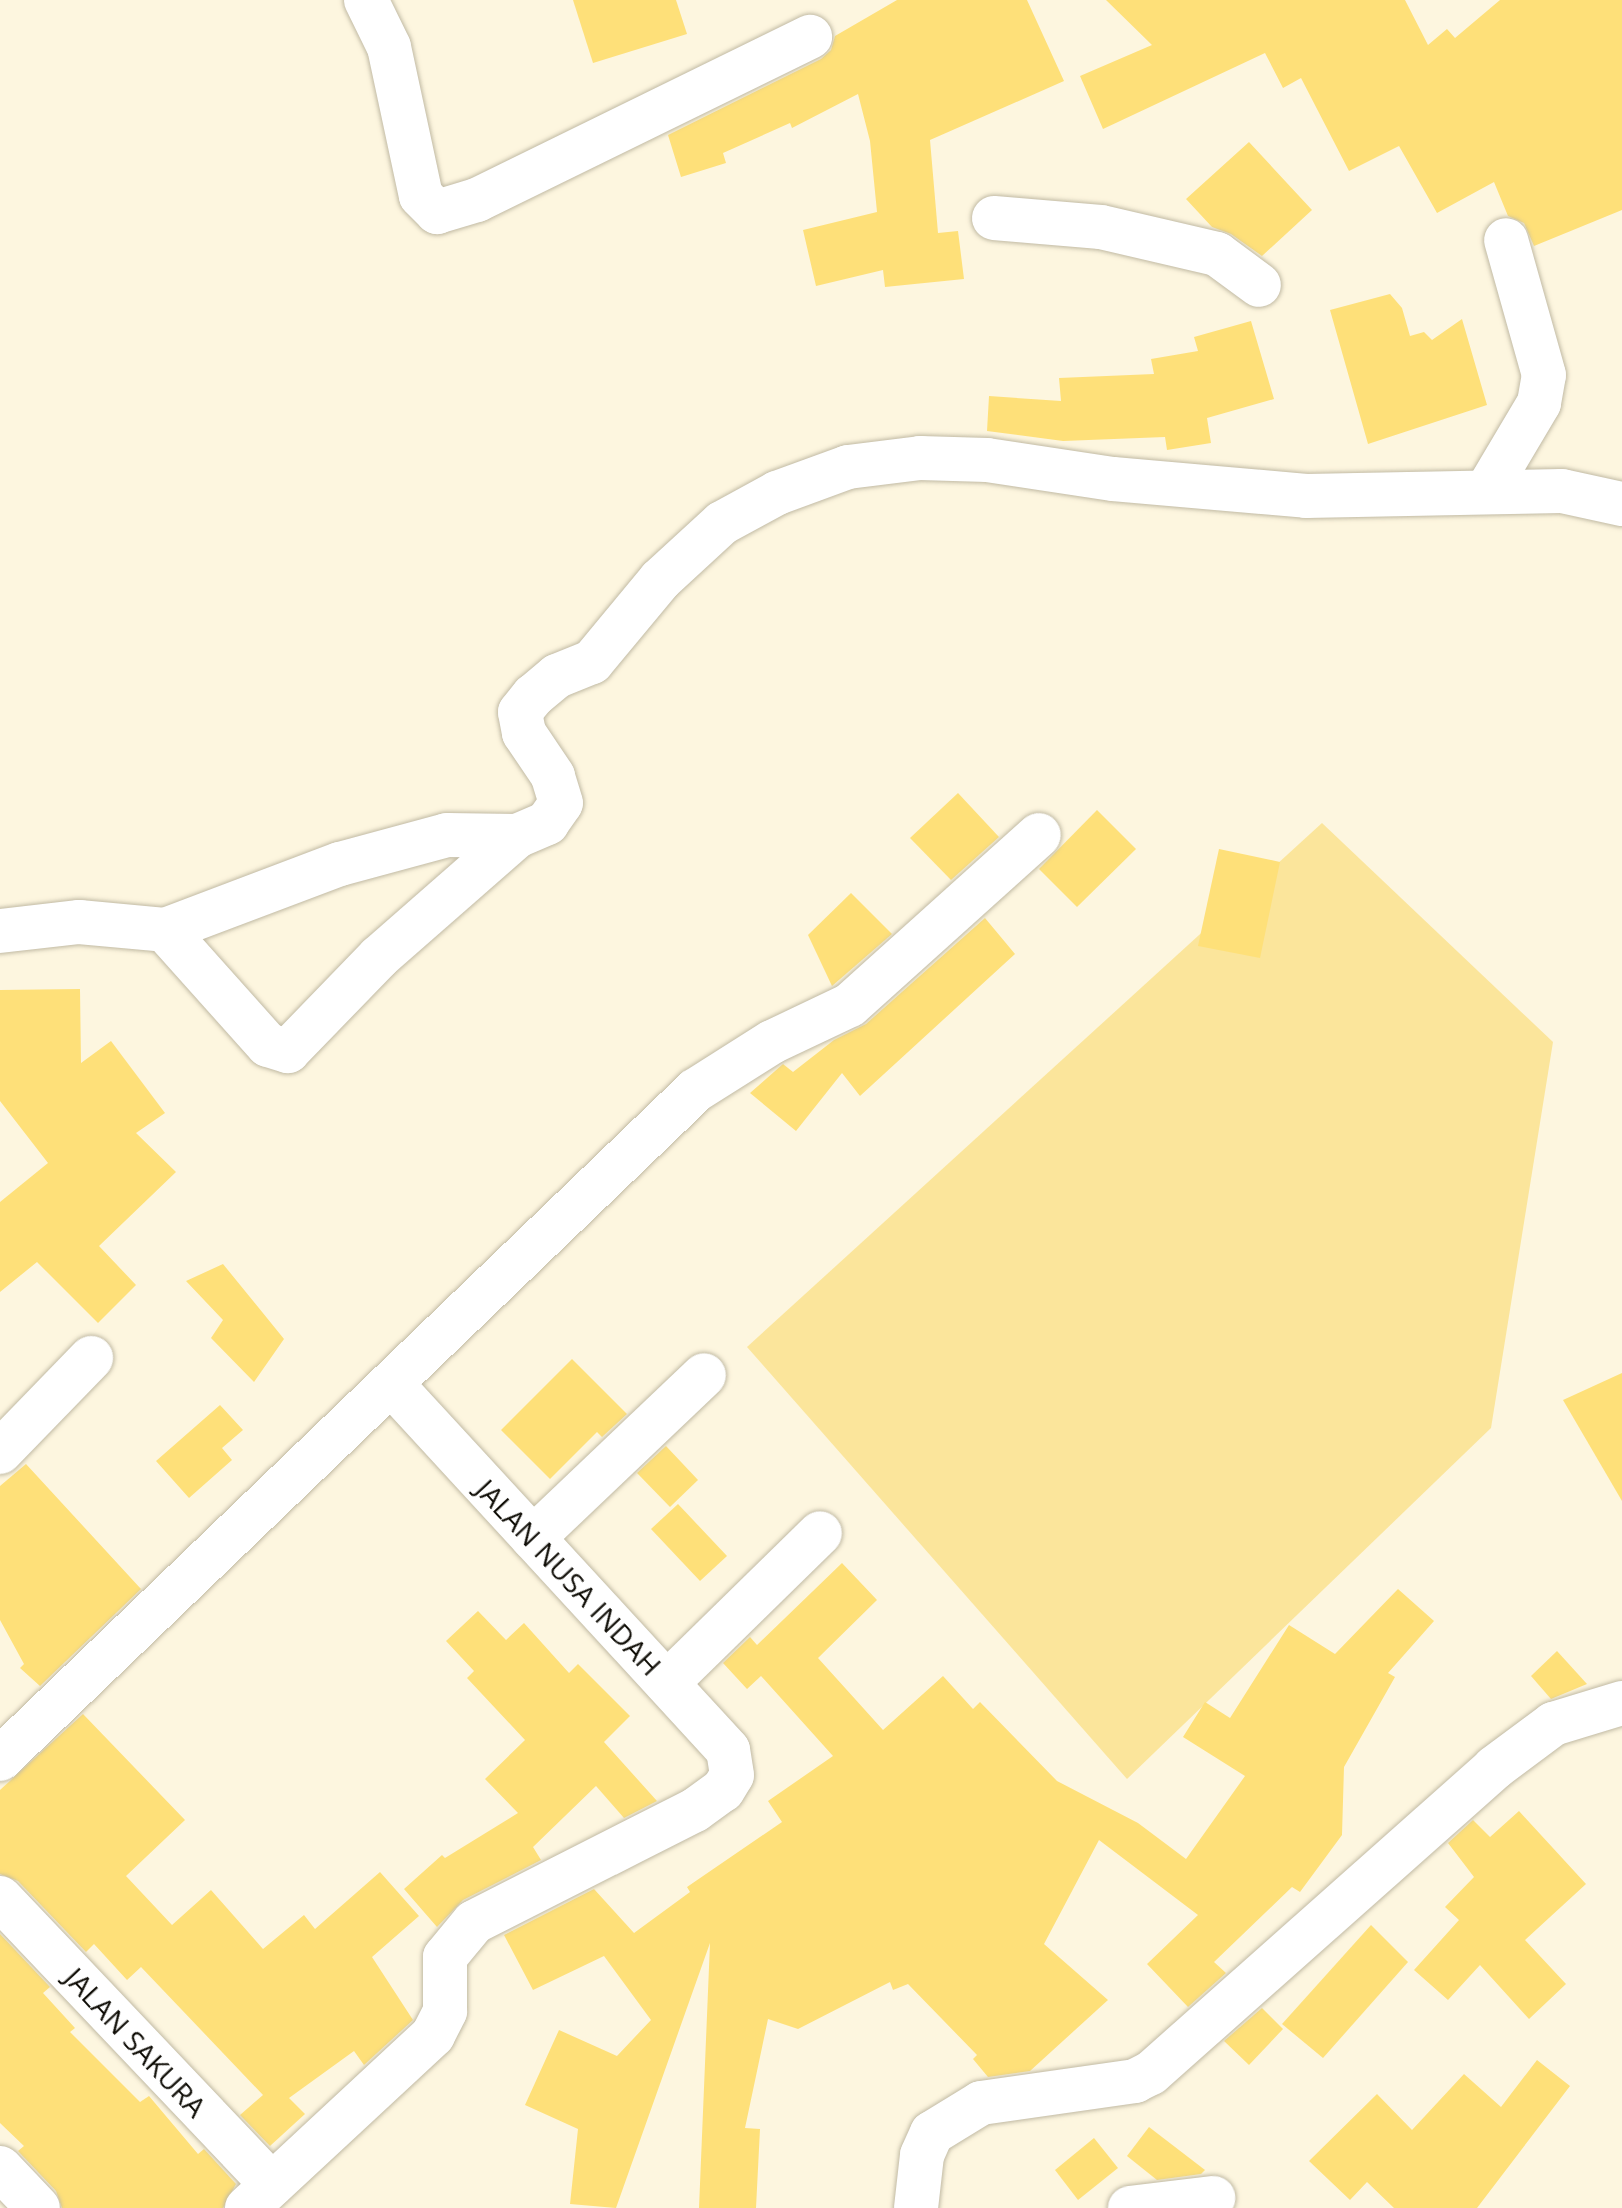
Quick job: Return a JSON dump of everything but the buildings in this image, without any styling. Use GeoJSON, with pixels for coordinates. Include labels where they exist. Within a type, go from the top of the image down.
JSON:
{"type":"FeatureCollection","features":[{"type":"Feature","properties":{"kind":"street"},"geometry":{"type":"LineString","coordinates":[[366,0],[389,47],[421,196],[437,212],[477,200],[810,37]]}},
{"type":"Feature","properties":{"kind":"street"},"geometry":{"type":"LineString","coordinates":[[994,218],[1101,227],[1217,254],[1259,285]]}},
{"type":"Feature","properties":{"kind":"street"},"geometry":{"type":"LineString","coordinates":[[1488,489],[1539,403],[1544,375],[1506,240]]}},
{"type":"Feature","properties":{"kind":"street"},"geometry":{"type":"LineString","coordinates":[[165,930],[268,1045],[288,1051],[379,957],[517,836],[547,823],[561,803],[553,776],[524,733],[520,712],[557,676],[592,662],[660,580],[722,523],[777,493],[848,467],[920,458],[987,460],[1113,479],[1306,479],[1562,491],[1622,504]]}},
{"type":"Feature","properties":{"kind":"street"},"geometry":{"type":"LineString","coordinates":[[0,931],[79,922],[165,930],[386,851],[447,835],[517,836]]}},
{"type":"Feature","properties":{"kind":"street"},"geometry":{"type":"LineString","coordinates":[[0,1759],[696,1090],[772,1042],[850,1005],[1039,835]]}},
{"type":"Feature","properties":{"kind":"street"},"geometry":{"type":"LineString","coordinates":[[0,1452],[91,1358]]}},
{"type":"Feature","properties":{"kind":"street"},"geometry":{"type":"LineString","coordinates":[[533,1538],[704,1375]]}},
{"type":"Feature","properties":{"kind":"street","name":"JALAN NUSA INDAH"},"geometry":{"type":"LineString","coordinates":[[260,2197],[433,2035],[445,2011],[445,1957],[474,1922],[695,1810],[723,1790],[732,1775],[728,1750],[392,1385]]}},
{"type":"Feature","properties":{"kind":"street"},"geometry":{"type":"LineString","coordinates":[[667,1683],[820,1533]]}},
{"type":"Feature","properties":{"kind":"street"},"geometry":{"type":"LineString","coordinates":[[916,2208],[922,2155],[932,2133],[981,2103],[1135,2081],[1151,2073],[1494,1768],[1553,1724],[1622,1703]]}},
{"type":"Feature","properties":{"kind":"street","name":"JALAN SAKURA"},"geometry":{"type":"LineString","coordinates":[[0,1898],[260,2197]]}},
{"type":"Feature","properties":{"kind":"street"},"geometry":{"type":"LineString","coordinates":[[0,2168],[38,2208]]}},
{"type":"Feature","properties":{"kind":"street"},"geometry":{"type":"LineString","coordinates":[[1130,2208],[1213,2198]]}},
{"type":"Feature","properties":{"kind":"shaded area"},"geometry":{"type":"Polygon","coordinates":[[[1322,823],[1553,1042],[1491,1428],[1127,1779],[747,1347],[1322,823]]]}}]}
